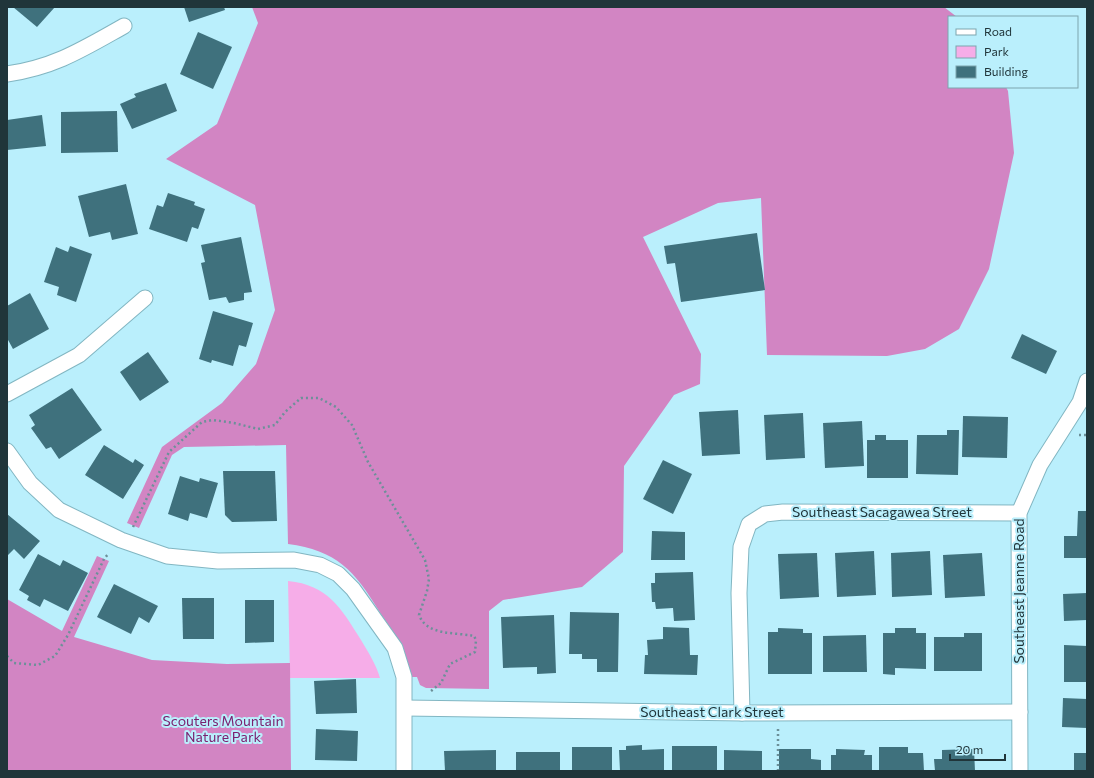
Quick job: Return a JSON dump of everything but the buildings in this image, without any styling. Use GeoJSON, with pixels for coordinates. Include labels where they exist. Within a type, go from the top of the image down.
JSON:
{"type":"FeatureCollection","features":[{"type":"Feature","properties":{"kind":"street"},"geometry":{"type":"LineString","coordinates":[[7,74],[41,68],[68,57],[124,26]]}},
{"type":"Feature","properties":{"kind":"street"},"geometry":{"type":"LineString","coordinates":[[7,394],[79,355],[145,298]]}},
{"type":"Feature","properties":{"kind":"street","name":"Southeast Jeanne Road"},"geometry":{"type":"LineString","coordinates":[[1020,771],[1019,512],[1040,465],[1080,402],[1087,381]]}},
{"type":"Feature","properties":{"kind":"street"},"geometry":{"type":"LineString","coordinates":[[7,451],[30,484],[59,510],[121,540],[167,556],[218,561],[294,560],[320,565],[338,574],[352,589],[395,648],[404,677],[404,771]]}},
{"type":"Feature","properties":{"kind":"street","name":"Southeast Sacagawea Street"},"geometry":{"type":"LineString","coordinates":[[742,713],[739,593],[742,547],[749,524],[765,514],[783,512],[1019,512]]}},
{"type":"Feature","properties":{"kind":"street","name":"Southeast Clark Street"},"geometry":{"type":"LineString","coordinates":[[405,708],[742,713],[1020,712]]}},
{"type":"Feature","properties":{"kind":"path"},"geometry":{"type":"LineString","coordinates":[[121,540],[134,526],[169,452],[202,422],[213,420],[258,429],[275,425],[284,412],[301,398],[319,398],[336,407],[352,425],[368,462],[425,560],[429,579],[427,591],[419,615],[421,621],[430,629],[474,636],[476,640],[475,652],[450,664],[441,683],[430,692]]}},
{"type":"Feature","properties":{"kind":"path"},"geometry":{"type":"LineString","coordinates":[[7,656],[14,663],[38,665],[55,656],[68,635],[104,559]]}},
{"type":"Feature","properties":{"kind":"path"},"geometry":{"type":"LineString","coordinates":[[778,712],[778,771]]}},
{"type":"Feature","properties":{"kind":"green space"},"geometry":{"type":"Polygon","coordinates":[[[252,7],[944,7],[956,16],[948,16],[948,88],[1006,88],[1008,91],[1014,153],[989,269],[959,329],[925,349],[887,356],[767,355],[761,198],[718,203],[643,237],[701,354],[700,384],[674,395],[624,466],[623,552],[582,587],[503,600],[489,611],[489,689],[426,688],[420,685],[417,677],[410,677],[396,636],[361,584],[352,574],[332,557],[319,551],[288,544],[286,445],[184,447],[172,455],[139,528],[127,523],[162,447],[222,403],[256,364],[275,310],[255,205],[166,159],[217,124],[258,23],[252,7]]]}},
{"type":"Feature","properties":{"kind":"green space","name":"Scouters Mountain Nature Park"},"geometry":{"type":"Polygon","coordinates":[[[97,556],[109,561],[74,637],[152,660],[227,664],[290,663],[291,771],[7,771],[7,599],[62,631],[97,556]]]}},
{"type":"Feature","properties":{"kind":"green space"},"geometry":{"type":"Polygon","coordinates":[[[288,581],[302,583],[313,587],[332,600],[340,608],[361,640],[374,663],[380,678],[290,678],[288,581]]]}}]}
